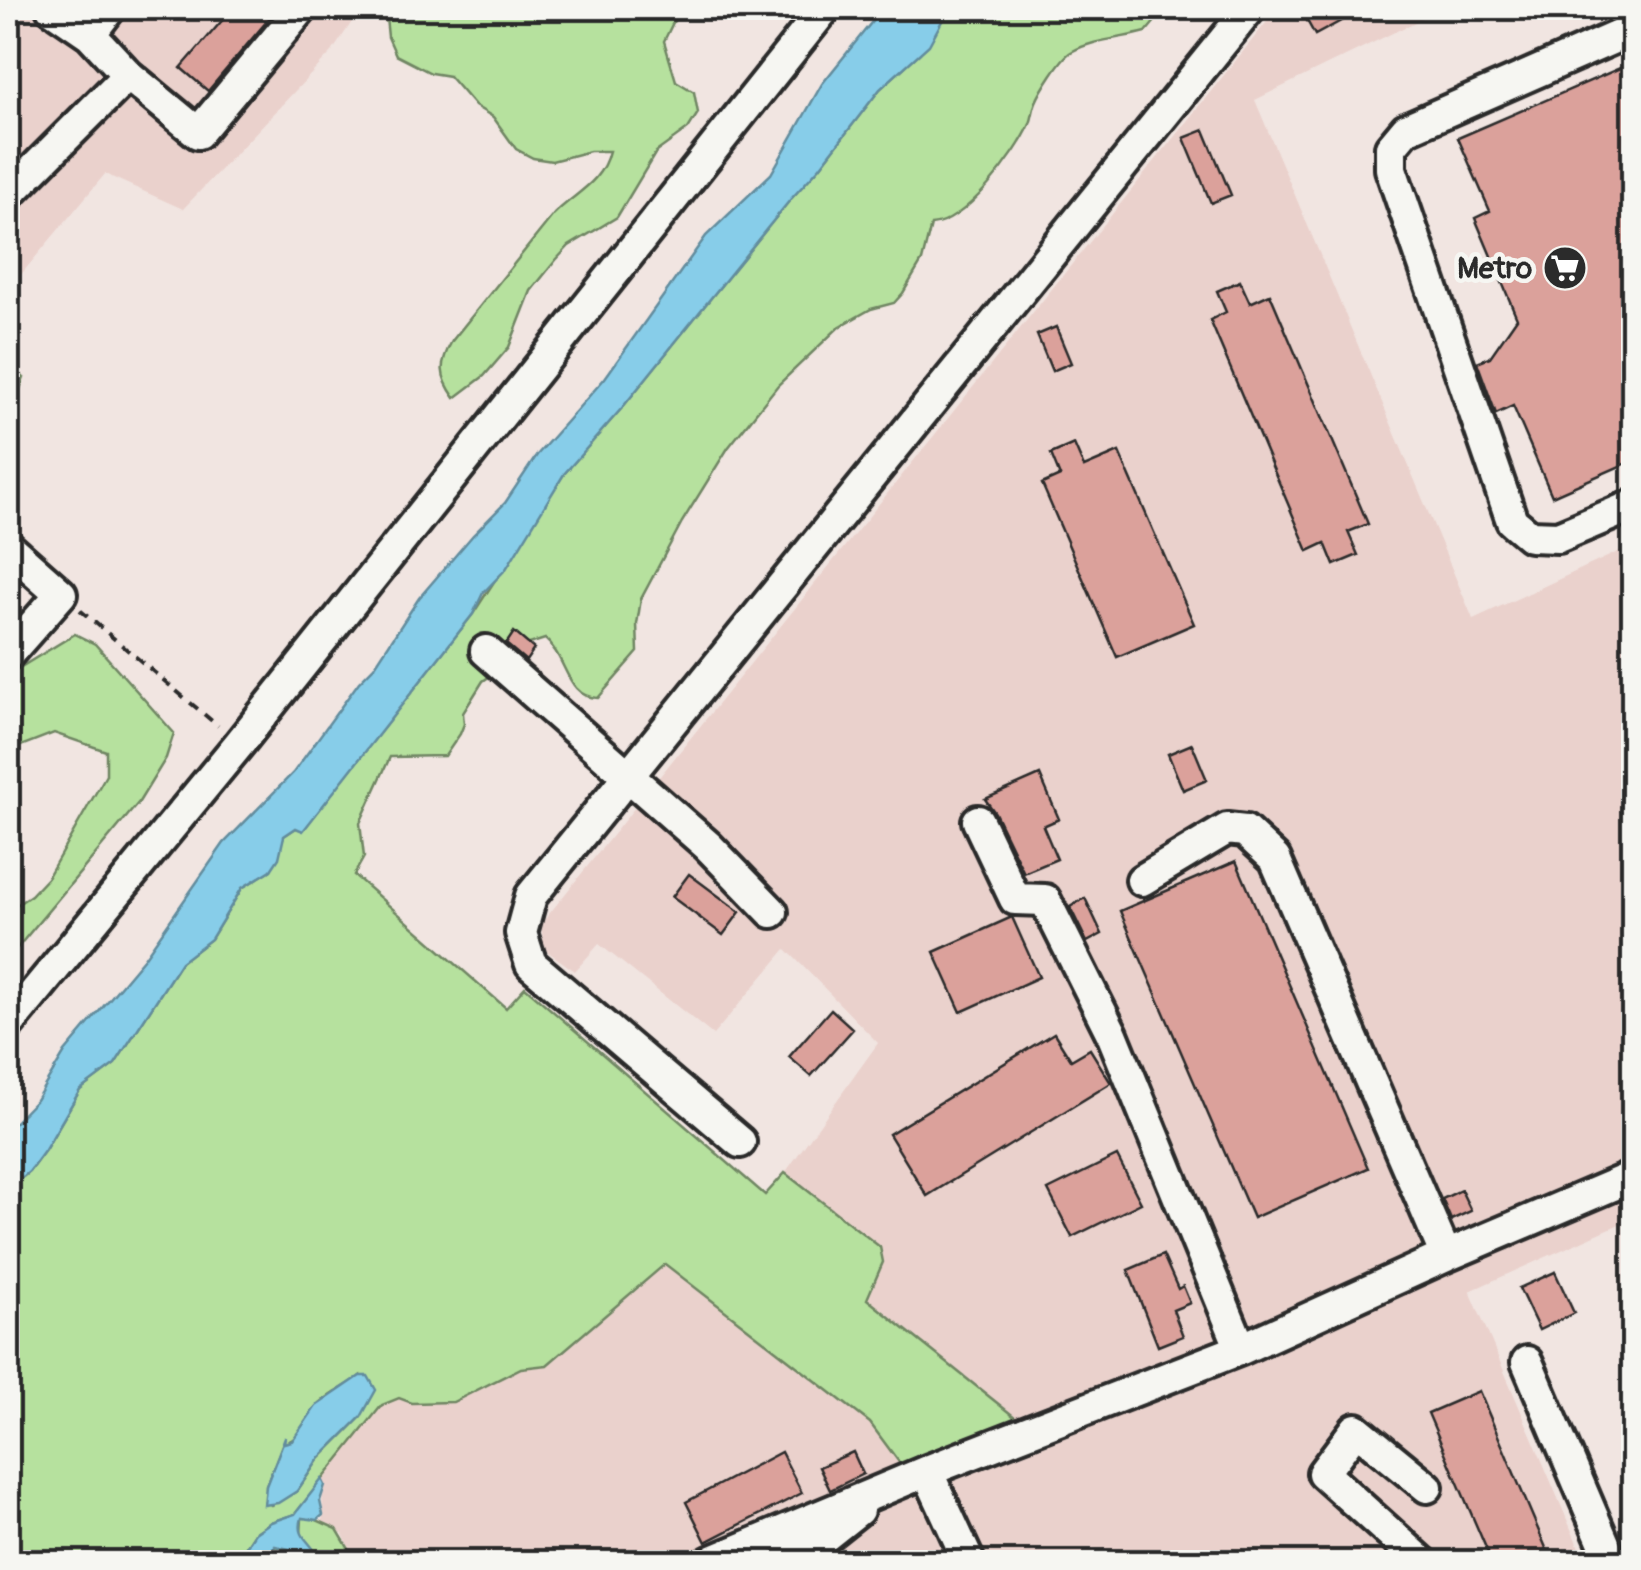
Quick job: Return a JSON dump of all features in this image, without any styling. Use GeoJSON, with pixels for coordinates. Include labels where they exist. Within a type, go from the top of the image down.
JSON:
{"type":"FeatureCollection","features":[{"type":"Feature","properties":{"kind":"street"},"geometry":{"type":"LineString","coordinates":[[52,8],[90,34],[128,75],[198,133],[302,8]]}},
{"type":"Feature","properties":{"kind":"street"},"geometry":{"type":"LineString","coordinates":[[90,34],[110,8]]}},
{"type":"Feature","properties":{"kind":"street"},"geometry":{"type":"LineString","coordinates":[[8,1025],[239,744],[824,8]]}},
{"type":"Feature","properties":{"kind":"street"},"geometry":{"type":"LineString","coordinates":[[740,1142],[531,964],[520,933],[530,896],[1250,8]]}},
{"type":"Feature","properties":{"kind":"street"},"geometry":{"type":"LineString","coordinates":[[1579,54],[1616,17],[1634,9]]}},
{"type":"Feature","properties":{"kind":"street"},"geometry":{"type":"LineString","coordinates":[[1634,30],[1406,129],[1391,147],[1391,169],[1512,521],[1530,536],[1558,537],[1634,505]]}},
{"type":"Feature","properties":{"kind":"street"},"geometry":{"type":"LineString","coordinates":[[8,196],[128,75]]}},
{"type":"Feature","properties":{"kind":"street"},"geometry":{"type":"LineString","coordinates":[[8,546],[60,594],[8,654]]}},
{"type":"Feature","properties":{"kind":"street"},"geometry":{"type":"LineString","coordinates":[[486,651],[708,846],[772,912]]}},
{"type":"Feature","properties":{"kind":"street"},"geometry":{"type":"LineString","coordinates":[[978,822],[1015,899],[1045,900],[1112,1034],[1241,1349]]}},
{"type":"Feature","properties":{"kind":"street"},"geometry":{"type":"LineString","coordinates":[[1142,880],[1226,829],[1245,830],[1276,859],[1446,1256]]}},
{"type":"Feature","properties":{"kind":"street"},"geometry":{"type":"LineString","coordinates":[[710,1562],[926,1471],[1241,1349],[1634,1176]]}},
{"type":"Feature","properties":{"kind":"street"},"geometry":{"type":"LineString","coordinates":[[1526,1362],[1612,1562]]}},
{"type":"Feature","properties":{"kind":"street"},"geometry":{"type":"LineString","coordinates":[[1422,1562],[1324,1473],[1356,1429],[1427,1487]]}},
{"type":"Feature","properties":{"kind":"street"},"geometry":{"type":"LineString","coordinates":[[926,1471],[969,1562]]}},
{"type":"Feature","properties":{"kind":"street"},"geometry":{"type":"LineString","coordinates":[[787,1562],[854,1516],[869,1495]]}},
{"type":"Feature","properties":{"kind":"path"},"geometry":{"type":"LineString","coordinates":[[60,594],[239,744]]}},
{"type":"Feature","properties":{"kind":"shaded area"},"geometry":{"type":"Polygon","coordinates":[[[8,8],[361,8],[332,52],[183,209],[105,174],[8,290],[8,8]]]}},
{"type":"Feature","properties":{"kind":"shaded area"},"geometry":{"type":"Polygon","coordinates":[[[1278,8],[1444,8],[1255,100],[1473,619],[1633,545],[1633,1218],[1470,1291],[1585,1562],[359,1560],[353,1556],[343,1534],[323,1524],[322,1479],[382,1405],[399,1398],[412,1403],[453,1402],[521,1368],[547,1365],[665,1264],[870,1423],[904,1469],[1020,1421],[867,1299],[883,1262],[880,1247],[785,1173],[878,1043],[786,949],[713,1035],[599,944],[575,971],[544,949],[541,924],[1278,8]]]}},
{"type":"Feature","properties":{"kind":"green space"},"geometry":{"type":"Polygon","coordinates":[[[385,8],[680,8],[664,41],[676,81],[694,92],[698,113],[688,129],[656,152],[617,217],[569,246],[556,260],[531,291],[509,347],[484,376],[455,398],[443,370],[452,341],[554,214],[594,180],[609,151],[590,151],[552,161],[533,158],[516,149],[493,117],[475,106],[449,76],[431,73],[396,55],[388,37],[385,8]]]}},
{"type":"Feature","properties":{"kind":"green space"},"geometry":{"type":"Polygon","coordinates":[[[949,8],[1166,8],[1146,32],[1089,44],[1067,55],[1042,90],[1030,124],[1002,169],[959,213],[931,225],[922,261],[903,293],[894,303],[871,309],[839,327],[778,385],[728,448],[682,522],[641,599],[638,652],[598,698],[579,691],[545,639],[520,647],[483,681],[463,713],[460,734],[445,756],[390,757],[360,823],[364,857],[354,875],[506,1008],[525,987],[765,1195],[785,1173],[880,1247],[883,1262],[867,1299],[1021,1422],[904,1469],[870,1423],[665,1264],[547,1365],[521,1368],[453,1402],[412,1403],[399,1398],[382,1405],[295,1514],[271,1522],[255,1533],[236,1562],[8,1562],[8,1189],[29,1172],[45,1150],[80,1090],[115,1064],[181,962],[211,939],[242,888],[271,870],[284,836],[296,828],[303,830],[473,614],[564,474],[820,167],[880,89],[920,53],[949,8]],[[360,1376],[320,1403],[296,1437],[283,1443],[266,1486],[266,1501],[271,1505],[297,1491],[318,1460],[361,1417],[360,1376]]]}},
{"type":"Feature","properties":{"kind":"green space"},"geometry":{"type":"Polygon","coordinates":[[[8,365],[24,378],[8,421],[8,365]]]}},
{"type":"Feature","properties":{"kind":"green space"},"geometry":{"type":"Polygon","coordinates":[[[75,634],[95,644],[174,733],[166,758],[139,802],[8,959],[8,911],[47,878],[106,775],[106,751],[54,733],[8,751],[8,675],[75,634]]]}},
{"type":"Feature","properties":{"kind":"green space"},"geometry":{"type":"Polygon","coordinates":[[[310,1517],[337,1529],[353,1556],[365,1562],[279,1562],[271,1553],[275,1546],[297,1548],[310,1556],[301,1535],[302,1518],[310,1517]]]}},
{"type":"Feature","properties":{"kind":"water"},"geometry":{"type":"Polygon","coordinates":[[[883,8],[949,8],[929,45],[880,89],[820,167],[564,474],[506,569],[483,593],[473,614],[303,831],[296,828],[284,836],[279,858],[271,870],[242,888],[211,939],[181,962],[115,1064],[80,1090],[29,1172],[8,1189],[8,1129],[36,1100],[65,1052],[144,958],[224,843],[293,773],[374,667],[419,598],[505,503],[537,455],[605,378],[706,236],[771,174],[822,84],[883,8]]]}},
{"type":"Feature","properties":{"kind":"water"},"geometry":{"type":"Polygon","coordinates":[[[360,1376],[368,1376],[376,1390],[361,1417],[318,1460],[297,1491],[278,1503],[264,1505],[266,1486],[285,1437],[284,1443],[292,1441],[316,1406],[360,1376]]]}},
{"type":"Feature","properties":{"kind":"water"},"geometry":{"type":"Polygon","coordinates":[[[322,1479],[323,1515],[317,1520],[302,1518],[301,1524],[302,1534],[317,1555],[275,1546],[271,1553],[279,1562],[236,1562],[255,1533],[271,1522],[295,1514],[322,1479]]]}},
{"type":"Feature","properties":{"kind":"building"},"geometry":{"type":"Polygon","coordinates":[[[233,8],[278,8],[208,91],[181,68],[233,8]]]}},
{"type":"Feature","properties":{"kind":"building"},"geometry":{"type":"Polygon","coordinates":[[[1300,8],[1365,8],[1315,35],[1300,8]]]}},
{"type":"Feature","properties":{"kind":"building","name":"Metro"},"geometry":{"type":"Polygon","coordinates":[[[1634,62],[1634,460],[1552,496],[1513,406],[1496,414],[1477,362],[1490,357],[1517,318],[1475,218],[1490,211],[1458,138],[1634,62]]]}},
{"type":"Feature","properties":{"kind":"building"},"geometry":{"type":"Polygon","coordinates":[[[1204,130],[1231,195],[1211,203],[1184,138],[1204,130]]]}},
{"type":"Feature","properties":{"kind":"building"},"geometry":{"type":"Polygon","coordinates":[[[1240,281],[1250,303],[1270,294],[1368,524],[1348,532],[1358,555],[1334,565],[1325,543],[1308,551],[1210,320],[1226,312],[1217,291],[1240,281]]]}},
{"type":"Feature","properties":{"kind":"building"},"geometry":{"type":"Polygon","coordinates":[[[1056,327],[1071,363],[1052,371],[1037,335],[1056,327]]]}},
{"type":"Feature","properties":{"kind":"building"},"geometry":{"type":"Polygon","coordinates":[[[1074,444],[1084,467],[1119,452],[1194,624],[1117,657],[1042,484],[1060,476],[1051,454],[1074,444]]]}},
{"type":"Feature","properties":{"kind":"building"},"geometry":{"type":"Polygon","coordinates":[[[514,632],[534,649],[526,661],[506,644],[514,632]]]}},
{"type":"Feature","properties":{"kind":"building"},"geometry":{"type":"Polygon","coordinates":[[[1192,744],[1207,780],[1183,790],[1168,754],[1192,744]]]}},
{"type":"Feature","properties":{"kind":"building"},"geometry":{"type":"Polygon","coordinates":[[[1040,775],[1059,819],[1043,826],[1057,859],[1024,873],[985,799],[1040,775]]]}},
{"type":"Feature","properties":{"kind":"building"},"geometry":{"type":"Polygon","coordinates":[[[1236,861],[1368,1168],[1253,1218],[1120,911],[1236,861]]]}},
{"type":"Feature","properties":{"kind":"building"},"geometry":{"type":"Polygon","coordinates":[[[689,874],[740,912],[723,935],[672,897],[689,874]]]}},
{"type":"Feature","properties":{"kind":"building"},"geometry":{"type":"Polygon","coordinates":[[[1085,898],[1102,934],[1087,942],[1070,907],[1085,898]]]}},
{"type":"Feature","properties":{"kind":"building"},"geometry":{"type":"Polygon","coordinates":[[[1012,917],[1039,977],[961,1012],[934,952],[1012,917]]]}},
{"type":"Feature","properties":{"kind":"building"},"geometry":{"type":"Polygon","coordinates":[[[831,1009],[853,1029],[811,1076],[789,1057],[831,1009]]]}},
{"type":"Feature","properties":{"kind":"building"},"geometry":{"type":"Polygon","coordinates":[[[1054,1033],[1071,1060],[1090,1049],[1111,1083],[927,1196],[889,1134],[1054,1033]]]}},
{"type":"Feature","properties":{"kind":"building"},"geometry":{"type":"Polygon","coordinates":[[[1117,1156],[1141,1203],[1072,1237],[1048,1190],[1117,1156]]]}},
{"type":"Feature","properties":{"kind":"building"},"geometry":{"type":"Polygon","coordinates":[[[1461,1190],[1471,1211],[1451,1220],[1442,1199],[1461,1190]]]}},
{"type":"Feature","properties":{"kind":"building"},"geometry":{"type":"Polygon","coordinates":[[[1163,1255],[1178,1289],[1183,1286],[1190,1303],[1173,1310],[1183,1336],[1158,1346],[1128,1270],[1163,1255]]]}},
{"type":"Feature","properties":{"kind":"building"},"geometry":{"type":"Polygon","coordinates":[[[1555,1272],[1574,1313],[1539,1330],[1519,1288],[1555,1272]]]}},
{"type":"Feature","properties":{"kind":"building"},"geometry":{"type":"Polygon","coordinates":[[[1479,1391],[1552,1562],[1492,1562],[1428,1413],[1479,1391]]]}},
{"type":"Feature","properties":{"kind":"building"},"geometry":{"type":"Polygon","coordinates":[[[781,1452],[802,1493],[706,1542],[686,1502],[781,1452]]]}},
{"type":"Feature","properties":{"kind":"building"},"geometry":{"type":"Polygon","coordinates":[[[853,1452],[863,1474],[830,1490],[819,1467],[853,1452]]]}},
{"type":"Feature","properties":{"kind":"place","name":"Metro"},"geometry":{"type":"Point","coordinates":[1565,268]}}]}
